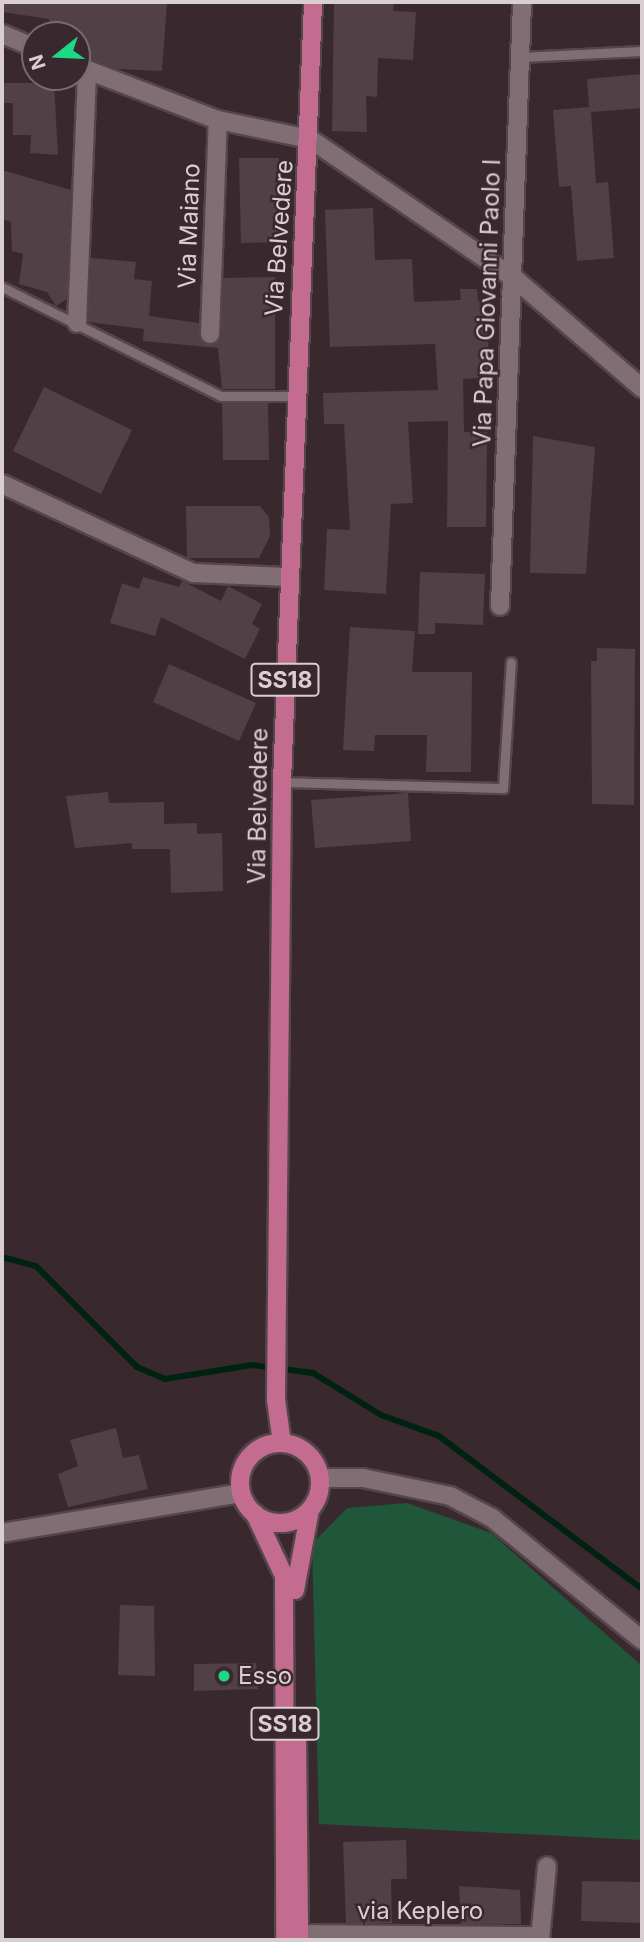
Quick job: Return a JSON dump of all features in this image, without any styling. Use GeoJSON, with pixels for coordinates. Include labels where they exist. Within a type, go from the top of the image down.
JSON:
{"type":"FeatureCollection","features":[{"type":"Feature","properties":{"kind":"main road","name":"Via Belvedere"},"geometry":{"type":"LineString","coordinates":[[282,1443],[277,1358],[282,782],[293,396],[310,139],[313,2]]}},
{"type":"Feature","properties":{"kind":"main road"},"geometry":{"type":"LineString","coordinates":[[241,1493],[249,1458],[282,1443],[312,1457],[321,1478]]}},
{"type":"Feature","properties":{"kind":"main road","name":"SS18"},"geometry":{"type":"LineString","coordinates":[[294,1938],[294,1568],[321,1478]]}},
{"type":"Feature","properties":{"kind":"main road","name":"SS18"},"geometry":{"type":"LineString","coordinates":[[241,1493],[255,1514],[285,1576],[294,1938]]}},
{"type":"Feature","properties":{"kind":"main road"},"geometry":{"type":"LineString","coordinates":[[255,1514],[278,1524],[310,1510]]}},
{"type":"Feature","properties":{"kind":"street","name":"Via Papa Giovanni Paolo I"},"geometry":{"type":"LineString","coordinates":[[500,607],[522,2]]}},
{"type":"Feature","properties":{"kind":"street"},"geometry":{"type":"LineString","coordinates":[[2,34],[21,42]]}},
{"type":"Feature","properties":{"kind":"street"},"geometry":{"type":"LineString","coordinates":[[91,71],[218,120],[310,139],[514,278],[642,388]]}},
{"type":"Feature","properties":{"kind":"street"},"geometry":{"type":"LineString","coordinates":[[77,323],[82,91]]}},
{"type":"Feature","properties":{"kind":"street","name":"Via Maiano"},"geometry":{"type":"LineString","coordinates":[[210,334],[218,120]]}},
{"type":"Feature","properties":{"kind":"street"},"geometry":{"type":"LineString","coordinates":[[2,484],[193,573],[288,576]]}},
{"type":"Feature","properties":{"kind":"street"},"geometry":{"type":"LineString","coordinates":[[321,1478],[363,1478],[450,1496],[492,1518],[642,1640]]}},
{"type":"Feature","properties":{"kind":"street"},"geometry":{"type":"LineString","coordinates":[[2,1533],[241,1493]]}},
{"type":"Feature","properties":{"kind":"street"},"geometry":{"type":"LineString","coordinates":[[540,1938],[547,1867]]}},
{"type":"Feature","properties":{"kind":"street","name":"via Keplero"},"geometry":{"type":"LineString","coordinates":[[294,1938],[540,1938]]}},
{"type":"Feature","properties":{"kind":"lane"},"geometry":{"type":"LineString","coordinates":[[520,57],[642,51]]}},
{"type":"Feature","properties":{"kind":"lane"},"geometry":{"type":"LineString","coordinates":[[2,287],[221,396],[293,396]]}},
{"type":"Feature","properties":{"kind":"lane"},"geometry":{"type":"LineString","coordinates":[[282,782],[503,788],[511,662]]}},
{"type":"Feature","properties":{"kind":"green space"},"geometry":{"type":"Polygon","coordinates":[[[407,1503],[491,1533],[642,1666],[642,1840],[319,1824],[312,1544],[347,1508],[407,1503]]]}},
{"type":"Feature","properties":{"kind":"building"},"geometry":{"type":"Polygon","coordinates":[[[2,2],[167,2],[162,71],[118,69],[91,59],[91,21],[49,21],[2,12],[2,2]]]}},
{"type":"Feature","properties":{"kind":"building"},"geometry":{"type":"Polygon","coordinates":[[[334,2],[394,4],[393,11],[416,12],[413,60],[378,58],[377,97],[366,96],[367,132],[332,131],[334,2]]]}},
{"type":"Feature","properties":{"kind":"building"},"geometry":{"type":"Polygon","coordinates":[[[642,74],[642,108],[591,112],[596,183],[608,182],[614,258],[577,261],[571,186],[559,187],[553,110],[589,107],[587,79],[642,74]]]}},
{"type":"Feature","properties":{"kind":"building"},"geometry":{"type":"Polygon","coordinates":[[[2,83],[21,83],[21,91],[54,91],[58,155],[30,153],[31,135],[13,135],[13,103],[2,103],[2,83]]]}},
{"type":"Feature","properties":{"kind":"building"},"geometry":{"type":"Polygon","coordinates":[[[239,158],[279,158],[280,242],[241,243],[239,158]]]}},
{"type":"Feature","properties":{"kind":"building"},"geometry":{"type":"Polygon","coordinates":[[[2,170],[71,190],[67,299],[56,306],[47,292],[19,284],[23,254],[12,251],[11,222],[2,219],[2,170]]]}},
{"type":"Feature","properties":{"kind":"building"},"geometry":{"type":"Polygon","coordinates":[[[373,208],[375,260],[412,259],[414,302],[461,300],[460,289],[477,289],[478,301],[486,300],[490,377],[463,379],[464,432],[487,432],[486,527],[447,527],[448,421],[408,422],[413,503],[391,504],[386,594],[324,590],[327,529],[350,530],[344,424],[324,424],[323,393],[438,390],[435,344],[330,347],[325,210],[373,208]]]}},
{"type":"Feature","properties":{"kind":"building"},"geometry":{"type":"Polygon","coordinates":[[[91,258],[136,262],[134,279],[152,281],[149,316],[199,323],[200,339],[209,345],[221,335],[223,278],[275,277],[275,389],[222,389],[218,348],[143,341],[144,329],[88,322],[91,258]]]}},
{"type":"Feature","properties":{"kind":"building"},"geometry":{"type":"Polygon","coordinates":[[[44,387],[132,430],[101,494],[13,451],[44,387]]]}},
{"type":"Feature","properties":{"kind":"building"},"geometry":{"type":"Polygon","coordinates":[[[222,403],[268,403],[269,460],[223,460],[222,403]]]}},
{"type":"Feature","properties":{"kind":"building"},"geometry":{"type":"Polygon","coordinates":[[[533,436],[595,447],[586,574],[530,573],[533,436]]]}},
{"type":"Feature","properties":{"kind":"building"},"geometry":{"type":"Polygon","coordinates":[[[186,506],[260,506],[269,517],[270,536],[259,558],[187,558],[186,506]]]}},
{"type":"Feature","properties":{"kind":"building"},"geometry":{"type":"Polygon","coordinates":[[[420,572],[485,574],[483,625],[435,623],[435,634],[418,634],[420,572]]]}},
{"type":"Feature","properties":{"kind":"building"},"geometry":{"type":"Polygon","coordinates":[[[143,577],[179,587],[182,581],[221,601],[228,586],[262,604],[252,624],[260,629],[245,659],[161,617],[155,636],[110,623],[122,583],[139,589],[143,577]]]}},
{"type":"Feature","properties":{"kind":"building"},"geometry":{"type":"Polygon","coordinates":[[[350,627],[415,631],[412,672],[472,672],[471,772],[426,772],[427,735],[375,735],[374,751],[343,750],[350,627]]]}},
{"type":"Feature","properties":{"kind":"building"},"geometry":{"type":"Polygon","coordinates":[[[597,648],[635,649],[634,805],[592,804],[591,661],[597,661],[597,648]]]}},
{"type":"Feature","properties":{"kind":"building"},"geometry":{"type":"Polygon","coordinates":[[[169,664],[256,703],[239,741],[153,702],[169,664]]]}},
{"type":"Feature","properties":{"kind":"building"},"geometry":{"type":"Polygon","coordinates":[[[108,792],[109,803],[164,802],[164,824],[197,823],[197,834],[222,833],[223,891],[171,893],[170,849],[132,849],[132,843],[75,848],[66,796],[108,792]]]}},
{"type":"Feature","properties":{"kind":"building"},"geometry":{"type":"Polygon","coordinates":[[[408,793],[411,841],[315,848],[311,800],[408,793]]]}},
{"type":"Feature","properties":{"kind":"building"},"geometry":{"type":"Polygon","coordinates":[[[116,1428],[123,1458],[139,1455],[148,1489],[68,1507],[58,1474],[78,1466],[70,1440],[116,1428]]]}},
{"type":"Feature","properties":{"kind":"building"},"geometry":{"type":"Polygon","coordinates":[[[120,1605],[154,1606],[155,1676],[118,1675],[120,1605]]]}},
{"type":"Feature","properties":{"kind":"building"},"geometry":{"type":"Polygon","coordinates":[[[256,1663],[258,1689],[194,1691],[194,1664],[256,1663]]]}},
{"type":"Feature","properties":{"kind":"building"},"geometry":{"type":"Polygon","coordinates":[[[406,1840],[407,1879],[391,1879],[392,1923],[346,1923],[343,1842],[406,1840]]]}},
{"type":"Feature","properties":{"kind":"building"},"geometry":{"type":"Polygon","coordinates":[[[582,1881],[642,1882],[642,1923],[581,1921],[582,1881]]]}},
{"type":"Feature","properties":{"kind":"building"},"geometry":{"type":"Polygon","coordinates":[[[459,1886],[520,1890],[521,1924],[461,1924],[459,1886]]]}},
{"type":"Feature","properties":{"kind":"waterway"},"geometry":{"type":"LineString","coordinates":[[2,1257],[36,1266],[137,1367],[165,1379],[252,1365],[313,1373],[381,1415],[439,1436],[642,1589]]}},
{"type":"Feature","properties":{"kind":"place","name":"Esso"},"geometry":{"type":"Point","coordinates":[224,1676]}}]}
